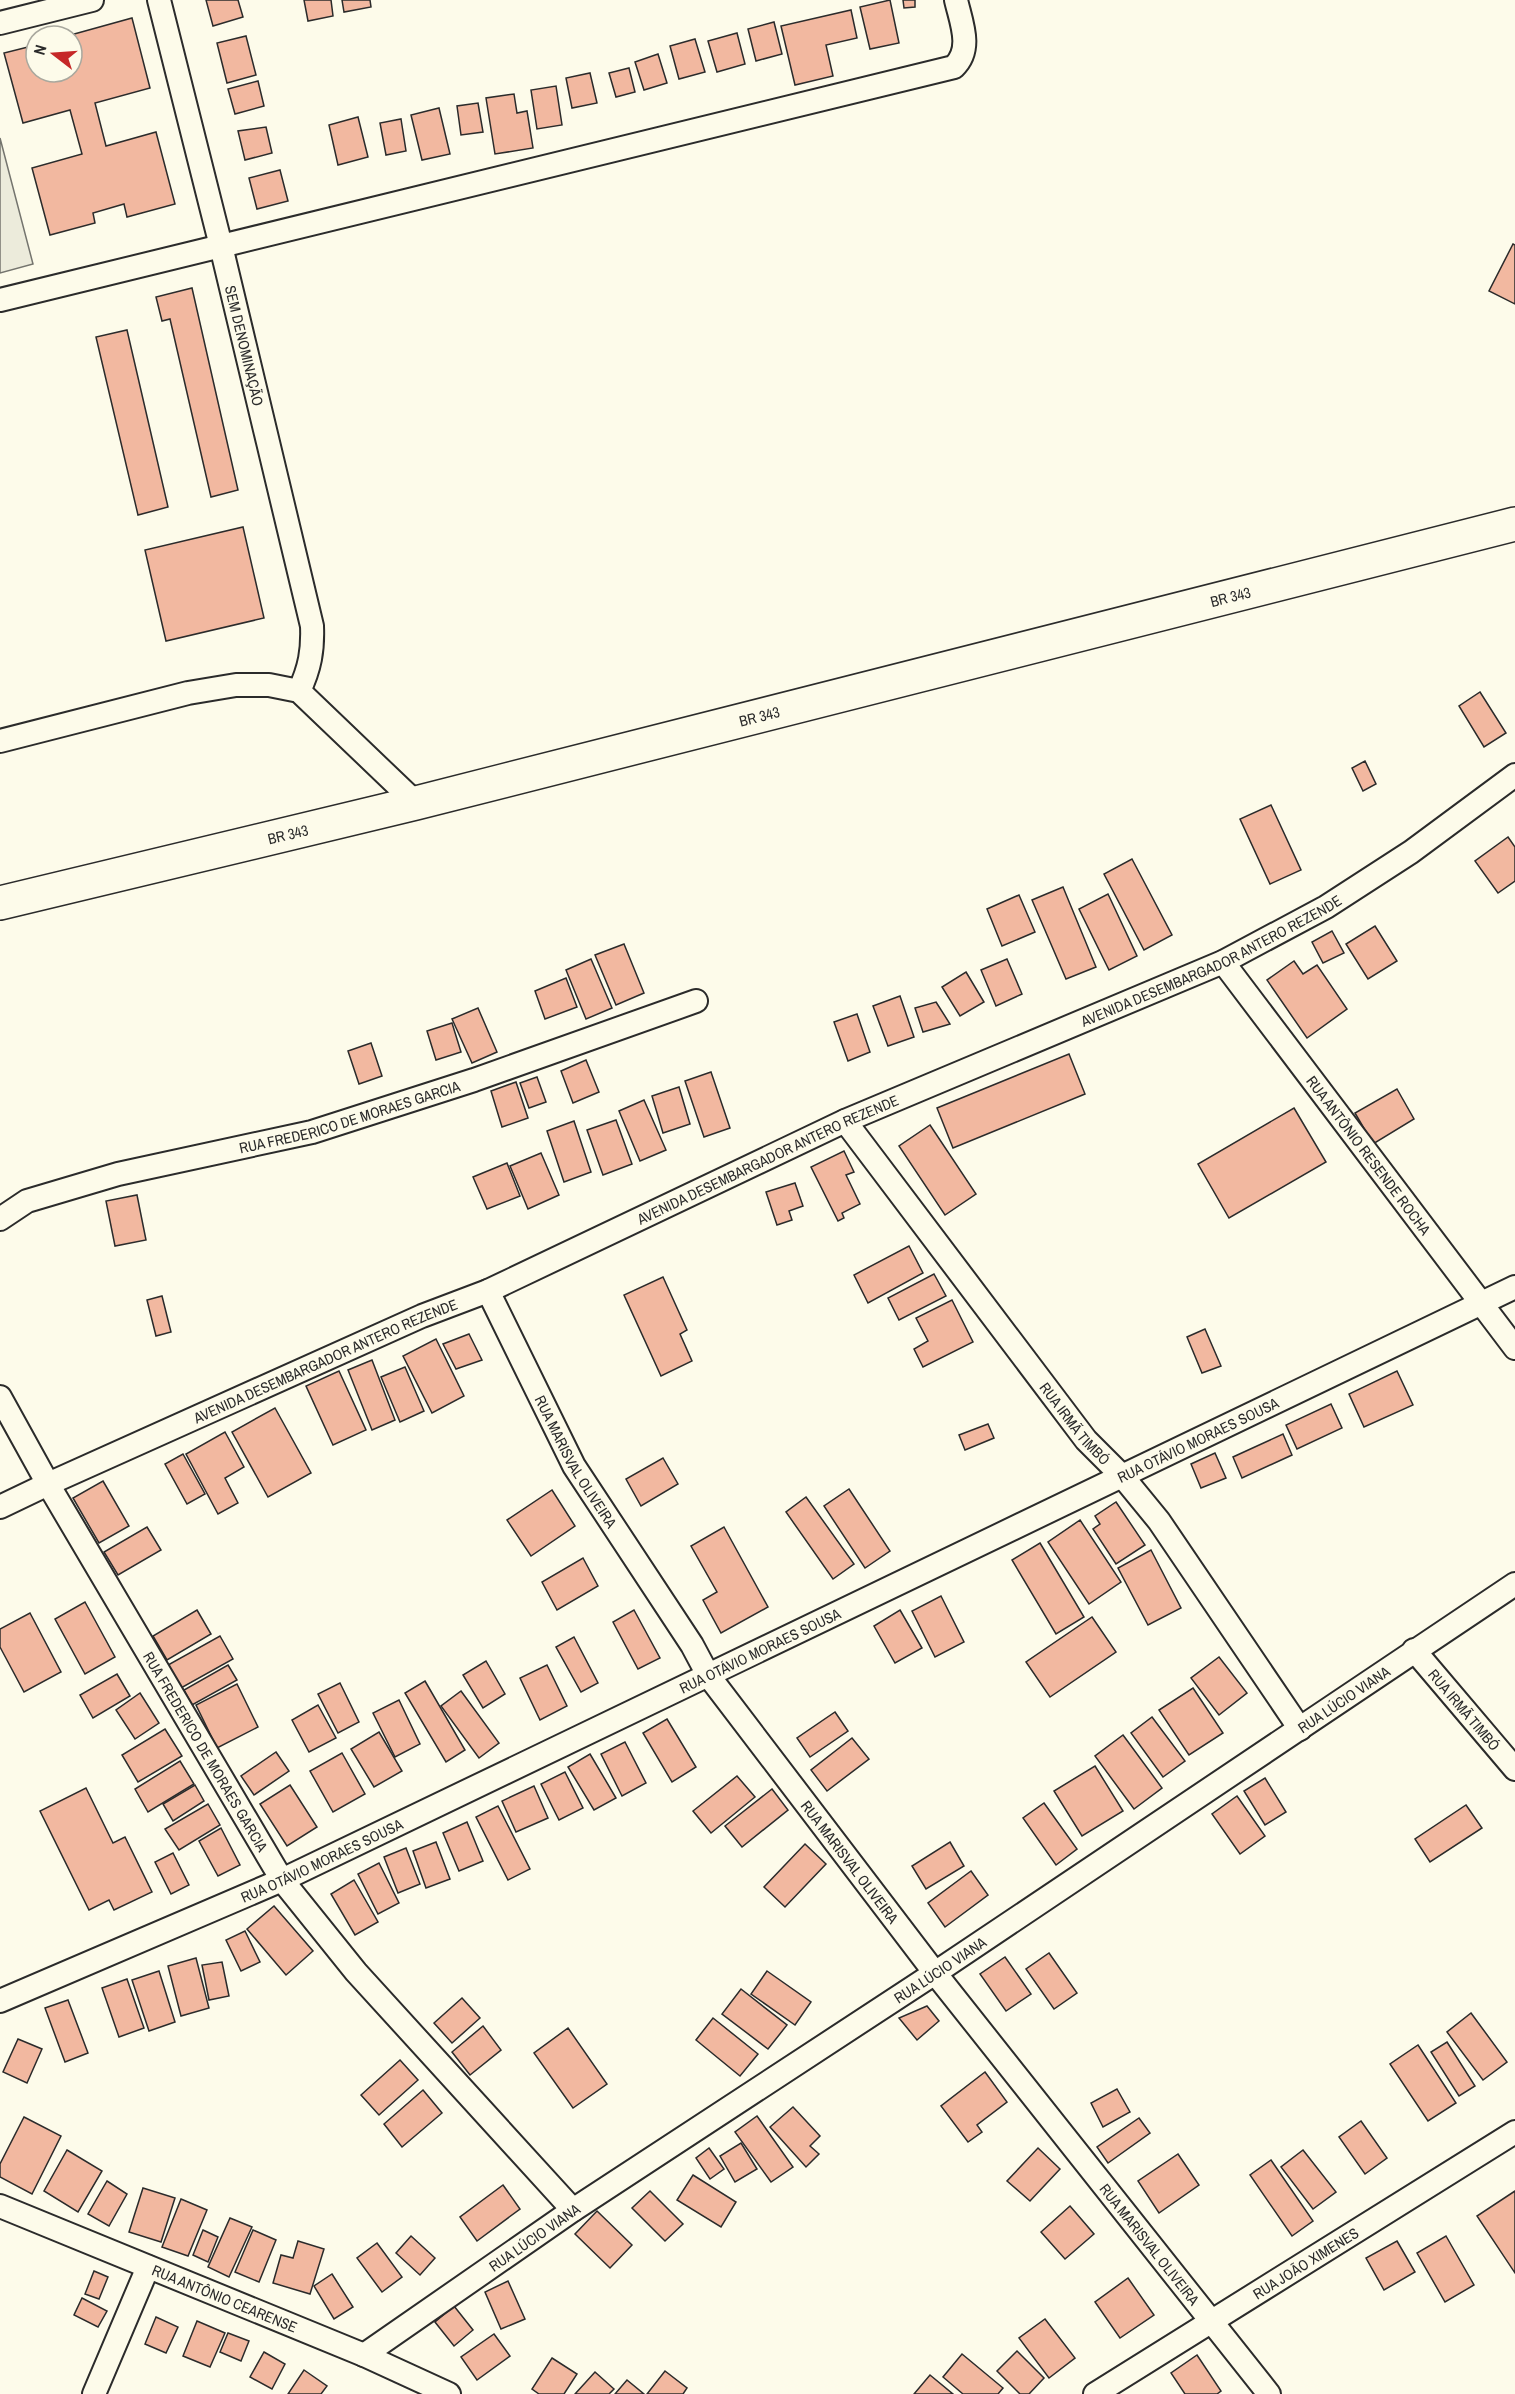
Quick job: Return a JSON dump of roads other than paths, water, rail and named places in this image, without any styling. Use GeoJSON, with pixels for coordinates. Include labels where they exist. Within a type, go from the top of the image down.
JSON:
{"type":"FeatureCollection","features":[{"type":"Feature","properties":{"kind":"main road","name":"BR 343"},"geometry":{"type":"LineString","coordinates":[[0,903],[416,803],[1515,524]]}},
{"type":"Feature","properties":{"kind":"street"},"geometry":{"type":"LineString","coordinates":[[0,23],[92,0]]}},
{"type":"Feature","properties":{"kind":"street","name":"SEM DENOMINAÇÃO"},"geometry":{"type":"LineString","coordinates":[[159,0],[221,246],[312,626],[313,650],[308,672],[298,690]]}},
{"type":"Feature","properties":{"kind":"street"},"geometry":{"type":"LineString","coordinates":[[0,300],[954,67],[964,54],[965,42],[956,0]]}},
{"type":"Feature","properties":{"kind":"street"},"geometry":{"type":"LineString","coordinates":[[0,741],[188,693],[236,685],[269,685],[298,690],[416,803]]}},
{"type":"Feature","properties":{"kind":"street","name":"AVENIDA DESEMBARGADOR ANTERO REZENDE"},"geometry":{"type":"LineString","coordinates":[[0,1507],[422,1316],[488,1291],[845,1121],[1223,962],[1326,907],[1411,852],[1515,775]]}},
{"type":"Feature","properties":{"kind":"street","name":"RUA ANTÔNIO RESENDE ROCHA"},"geometry":{"type":"LineString","coordinates":[[1223,962],[1515,1348]]}},
{"type":"Feature","properties":{"kind":"street","name":"RUA FREDERICO DE MORAES GARCIA"},"geometry":{"type":"LineString","coordinates":[[0,1219],[27,1201],[118,1174],[312,1132],[474,1080],[696,1001]]}},
{"type":"Feature","properties":{"kind":"street","name":"RUA IRMÃ TIMBÓ"},"geometry":{"type":"LineString","coordinates":[[845,1121],[1086,1440],[1123,1477],[1159,1521],[1300,1729]]}},
{"type":"Feature","properties":{"kind":"street","name":"RUA OTÁVIO MORAES SOUSA"},"geometry":{"type":"LineString","coordinates":[[0,2001],[282,1880],[1515,1287]]}},
{"type":"Feature","properties":{"kind":"street","name":"RUA MARISVAL OLIVEIRA"},"geometry":{"type":"LineString","coordinates":[[488,1291],[574,1466],[692,1645],[708,1675],[935,1973],[1269,2394]]}},
{"type":"Feature","properties":{"kind":"street","name":"RUA FREDERICO DE MORAES GARCIA"},"geometry":{"type":"LineString","coordinates":[[0,1397],[48,1484],[282,1880],[356,1972],[573,2210]]}},
{"type":"Feature","properties":{"kind":"street","name":"RUA LÚCIO VIANA"},"geometry":{"type":"LineString","coordinates":[[364,2355],[573,2210],[935,1973],[1515,1584]]}},
{"type":"Feature","properties":{"kind":"street","name":"RUA IRMÃ TIMBÓ"},"geometry":{"type":"LineString","coordinates":[[1414,1650],[1515,1769]]}},
{"type":"Feature","properties":{"kind":"street","name":"RUA JOÃO XIMENES"},"geometry":{"type":"LineString","coordinates":[[1095,2394],[1515,2132]]}},
{"type":"Feature","properties":{"kind":"street","name":"RUA ANTÔNIO CEARENSE"},"geometry":{"type":"LineString","coordinates":[[0,2206],[364,2355],[449,2394]]}},
{"type":"Feature","properties":{"kind":"street"},"geometry":{"type":"LineString","coordinates":[[94,2394],[148,2266]]}}]}
